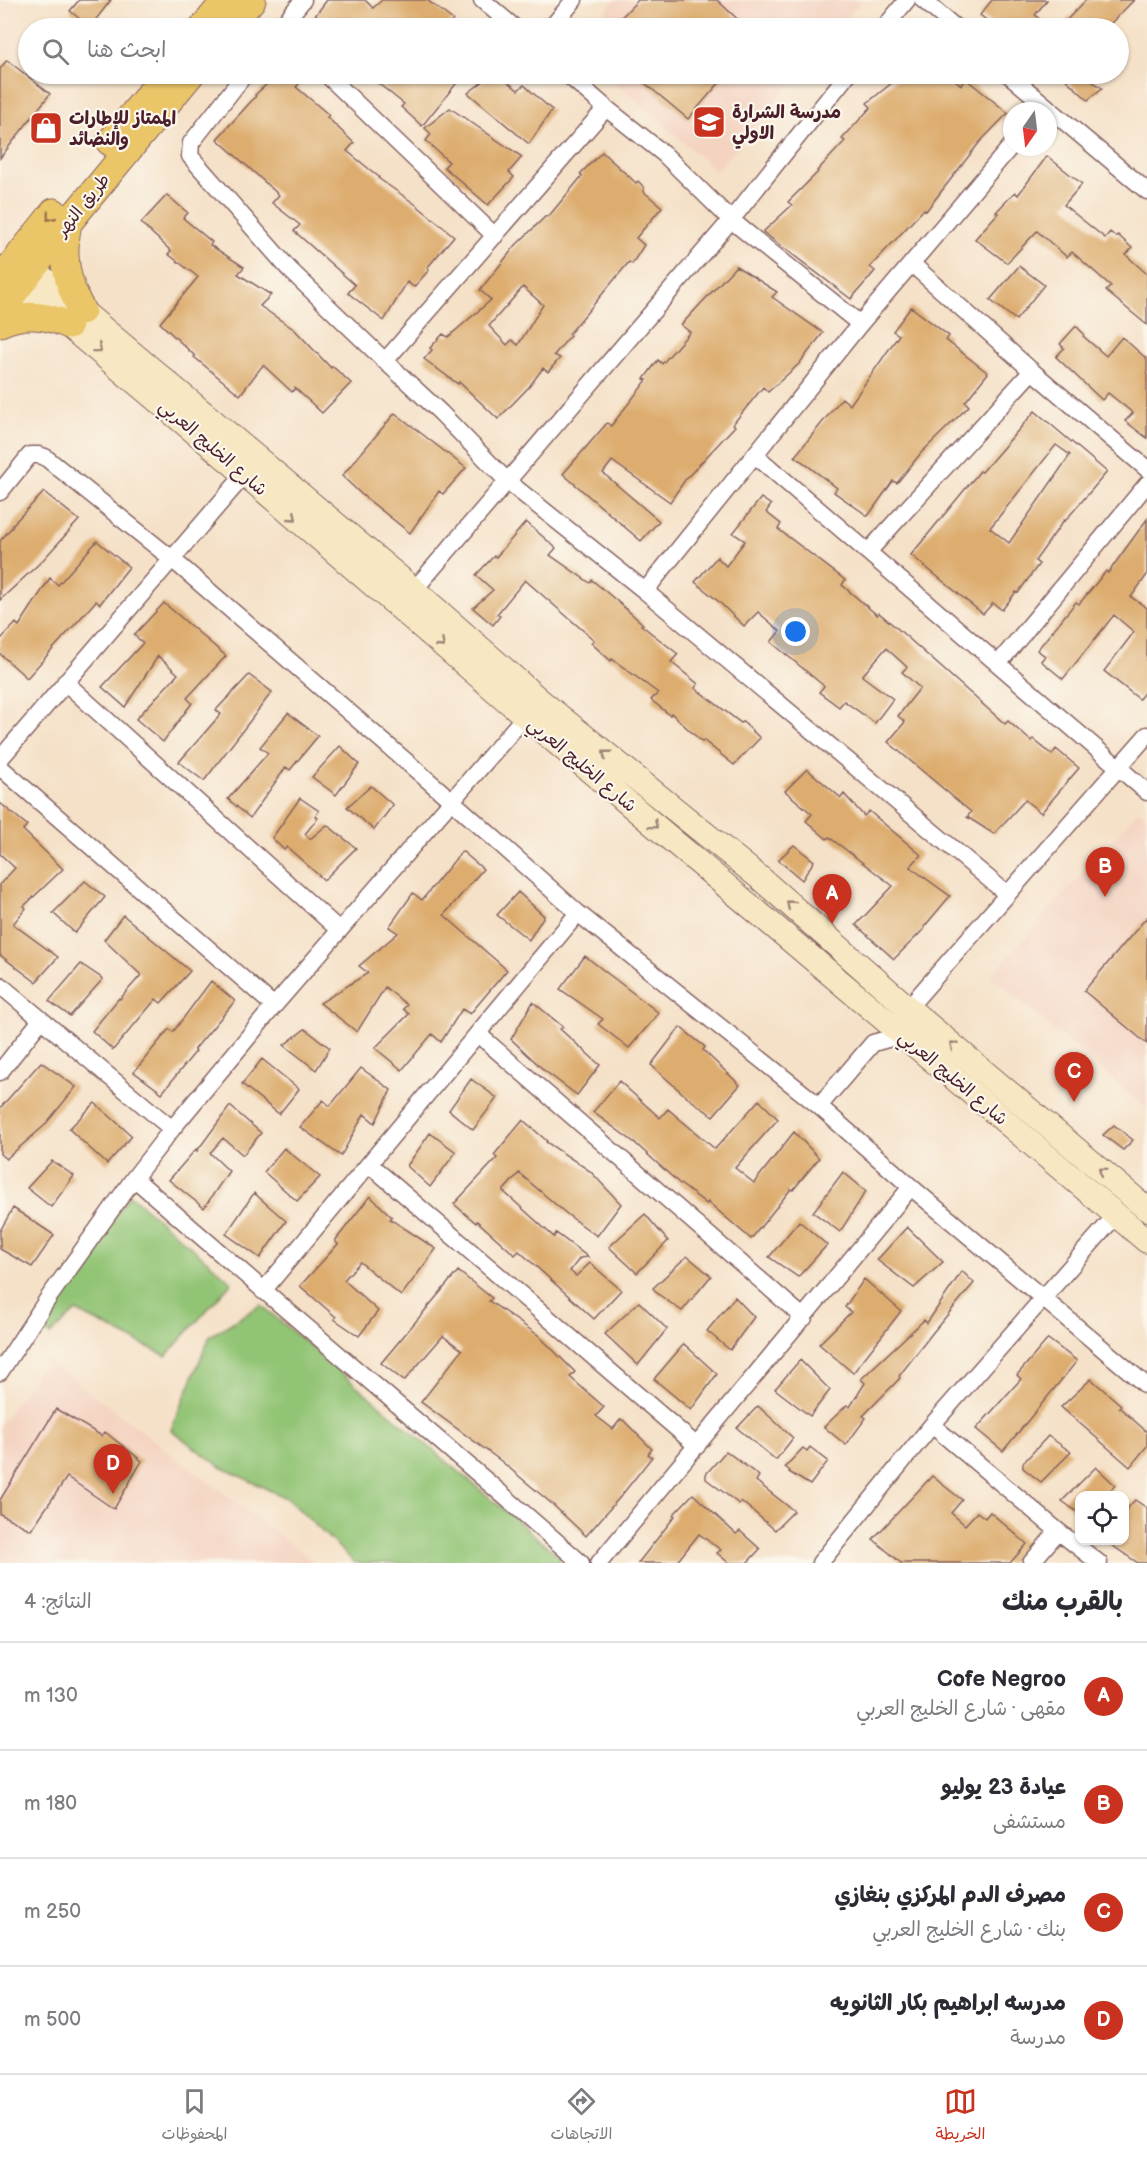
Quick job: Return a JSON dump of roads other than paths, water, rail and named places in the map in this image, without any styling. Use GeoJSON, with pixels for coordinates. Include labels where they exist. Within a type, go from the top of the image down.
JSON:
{"type":"FeatureCollection","features":[{"type":"Feature","properties":{"kind":"main road"},"geometry":{"type":"LineString","coordinates":[[211,18],[226,0]]}},
{"type":"Feature","properties":{"kind":"main road"},"geometry":{"type":"LineString","coordinates":[[237,18],[252,0]]}},
{"type":"Feature","properties":{"kind":"main road","name":"طريق النهر"},"geometry":{"type":"LineString","coordinates":[[0,310],[13,271],[158,84]]}},
{"type":"Feature","properties":{"kind":"main road","name":"طريق النهر"},"geometry":{"type":"LineString","coordinates":[[13,271],[68,223],[183,84]]}},
{"type":"Feature","properties":{"kind":"main road"},"geometry":{"type":"LineString","coordinates":[[0,323],[23,316],[76,318],[74,297],[65,268],[65,238],[68,223]]}},
{"type":"Feature","properties":{"kind":"main road","name":"شارع الخليج العربي"},"geometry":{"type":"LineString","coordinates":[[13,271],[76,318],[414,590],[538,699],[760,878],[908,1008],[1147,1209]]}},
{"type":"Feature","properties":{"kind":"main road","name":"شارع الخليج العربي"},"geometry":{"type":"LineString","coordinates":[[76,318],[245,474],[525,716],[1147,1241]]}},
{"type":"Feature","properties":{"kind":"main road"},"geometry":{"type":"LineString","coordinates":[[740,898],[760,878]]}},
{"type":"Feature","properties":{"kind":"street"},"geometry":{"type":"LineString","coordinates":[[288,18],[303,0]]}},
{"type":"Feature","properties":{"kind":"street"},"geometry":{"type":"LineString","coordinates":[[482,0],[503,18]]}},
{"type":"Feature","properties":{"kind":"street"},"geometry":{"type":"LineString","coordinates":[[559,18],[574,0]]}},
{"type":"Feature","properties":{"kind":"street"},"geometry":{"type":"LineString","coordinates":[[892,18],[907,0]]}},
{"type":"Feature","properties":{"kind":"street"},"geometry":{"type":"LineString","coordinates":[[923,0],[944,18]]}},
{"type":"Feature","properties":{"kind":"street"},"geometry":{"type":"LineString","coordinates":[[237,84],[191,143],[190,156],[280,259],[385,362],[440,412],[507,481],[645,591],[1007,894]]}},
{"type":"Feature","properties":{"kind":"street"},"geometry":{"type":"LineString","coordinates":[[336,84],[495,236]]}},
{"type":"Feature","properties":{"kind":"street"},"geometry":{"type":"LineString","coordinates":[[578,84],[664,154],[731,220],[860,324]]}},
{"type":"Feature","properties":{"kind":"street"},"geometry":{"type":"LineString","coordinates":[[414,590],[731,220],[840,84]]}},
{"type":"Feature","properties":{"kind":"street"},"geometry":{"type":"LineString","coordinates":[[1018,84],[1036,102]]}},
{"type":"Feature","properties":{"kind":"street"},"geometry":{"type":"LineString","coordinates":[[385,362],[606,108]]}},
{"type":"Feature","properties":{"kind":"street"},"geometry":{"type":"LineString","coordinates":[[1057,120],[1147,190]]}},
{"type":"Feature","properties":{"kind":"street"},"geometry":{"type":"LineString","coordinates":[[645,591],[860,324],[1003,156]]}},
{"type":"Feature","properties":{"kind":"street"},"geometry":{"type":"LineString","coordinates":[[912,264],[1147,469]]}},
{"type":"Feature","properties":{"kind":"street"},"geometry":{"type":"LineString","coordinates":[[868,552],[1032,371]]}},
{"type":"Feature","properties":{"kind":"street"},"geometry":{"type":"LineString","coordinates":[[0,492],[30,456],[34,454],[45,457],[172,559],[578,913],[819,1106],[911,1187],[1147,1386]]}},
{"type":"Feature","properties":{"kind":"street"},"geometry":{"type":"LineString","coordinates":[[755,455],[1147,792]]}},
{"type":"Feature","properties":{"kind":"street"},"geometry":{"type":"LineString","coordinates":[[0,759],[245,474]]}},
{"type":"Feature","properties":{"kind":"street"},"geometry":{"type":"LineString","coordinates":[[998,663],[1147,484]]}},
{"type":"Feature","properties":{"kind":"street"},"geometry":{"type":"LineString","coordinates":[[65,682],[339,930]]}},
{"type":"Feature","properties":{"kind":"street"},"geometry":{"type":"LineString","coordinates":[[0,1372],[49,1297],[172,1129],[274,1006],[525,716]]}},
{"type":"Feature","properties":{"kind":"street"},"geometry":{"type":"LineString","coordinates":[[908,1008],[1147,735]]}},
{"type":"Feature","properties":{"kind":"street"},"geometry":{"type":"LineString","coordinates":[[0,767],[274,1006]]}},
{"type":"Feature","properties":{"kind":"street"},"geometry":{"type":"LineString","coordinates":[[263,1291],[578,913]]}},
{"type":"Feature","properties":{"kind":"street"},"geometry":{"type":"LineString","coordinates":[[0,985],[172,1129]]}},
{"type":"Feature","properties":{"kind":"street"},"geometry":{"type":"LineString","coordinates":[[873,1012],[873,1043]]}},
{"type":"Feature","properties":{"kind":"street"},"geometry":{"type":"LineString","coordinates":[[0,1072],[41,1020]]}},
{"type":"Feature","properties":{"kind":"street"},"geometry":{"type":"LineString","coordinates":[[478,1034],[804,1318]]}},
{"type":"Feature","properties":{"kind":"street"},"geometry":{"type":"LineString","coordinates":[[819,1106],[873,1043],[902,1035]]}},
{"type":"Feature","properties":{"kind":"street"},"geometry":{"type":"LineString","coordinates":[[369,1164],[697,1446]]}},
{"type":"Feature","properties":{"kind":"street"},"geometry":{"type":"LineString","coordinates":[[134,1178],[579,1562]]}},
{"type":"Feature","properties":{"kind":"street"},"geometry":{"type":"LineString","coordinates":[[599,1563],[911,1187]]}},
{"type":"Feature","properties":{"kind":"street"},"geometry":{"type":"LineString","coordinates":[[820,1563],[933,1425],[1116,1215]]}},
{"type":"Feature","properties":{"kind":"street"},"geometry":{"type":"LineString","coordinates":[[933,1425],[1099,1563]]}},
{"type":"Feature","properties":{"kind":"street"},"geometry":{"type":"LineString","coordinates":[[1031,1563],[1058,1531]]}},
{"type":"Feature","properties":{"kind":"place","name":"مدرسة الشرارة الاولي"},"geometry":{"type":"Point","coordinates":[709,122]}},
{"type":"Feature","properties":{"kind":"place","name":"الممتاز للإطارات والنضائد"},"geometry":{"type":"Point","coordinates":[46,128]}},
{"type":"Feature","properties":{"kind":"place","name":"عيادة 23 يوليو"},"geometry":{"type":"Point","coordinates":[1105,897]}},
{"type":"Feature","properties":{"kind":"place","name":"Cofe Negroo"},"geometry":{"type":"Point","coordinates":[832,924]}},
{"type":"Feature","properties":{"kind":"place","name":"مصرف الدم المركزي بنغازي"},"geometry":{"type":"Point","coordinates":[1074,1102]}},
{"type":"Feature","properties":{"kind":"place","name":"مدرسه ابراهيم بكار الثانويه"},"geometry":{"type":"Point","coordinates":[113,1494]}}]}
